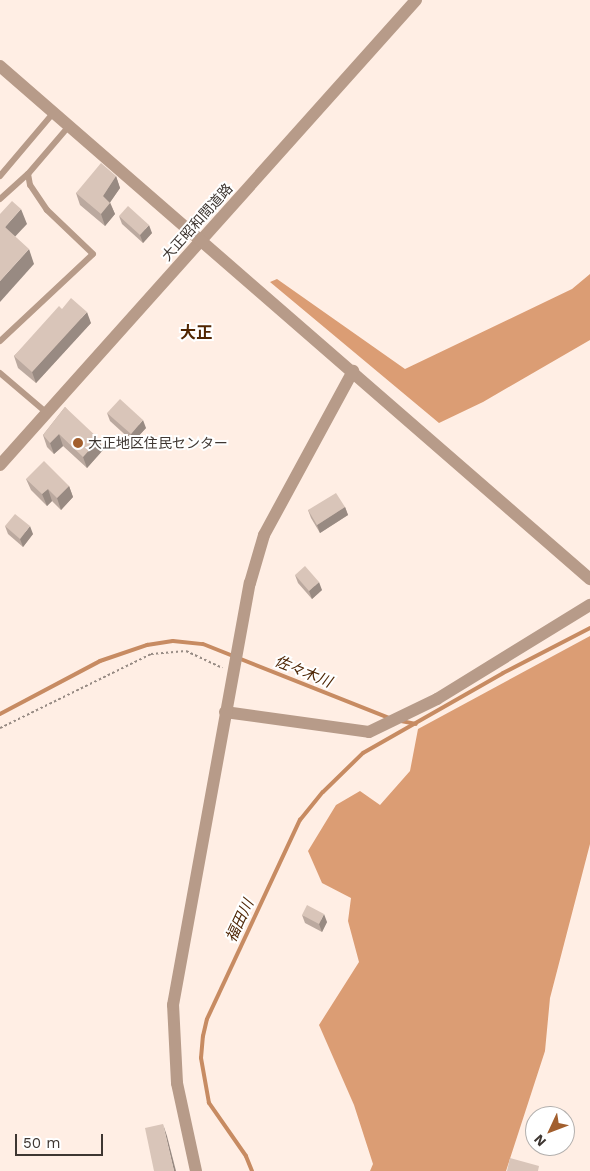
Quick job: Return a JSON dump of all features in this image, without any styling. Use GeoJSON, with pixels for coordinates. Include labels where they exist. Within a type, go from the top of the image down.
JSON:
{"type":"FeatureCollection","features":[{"type":"Feature","properties":{"kind":"street","name":"大正昭和間道路"},"geometry":{"type":"LineString","coordinates":[[0,465],[416,0]]}},
{"type":"Feature","properties":{"kind":"street"},"geometry":{"type":"LineString","coordinates":[[0,66],[202,239],[590,579]]}},
{"type":"Feature","properties":{"kind":"street"},"geometry":{"type":"LineString","coordinates":[[196,1171],[177,1082],[173,1005],[237,648],[250,583],[264,535],[353,371]]}},
{"type":"Feature","properties":{"kind":"street"},"geometry":{"type":"LineString","coordinates":[[225,712],[347,731],[369,732],[406,717],[590,605]]}},
{"type":"Feature","properties":{"kind":"lane"},"geometry":{"type":"LineString","coordinates":[[0,176],[54,112]]}},
{"type":"Feature","properties":{"kind":"lane"},"geometry":{"type":"LineString","coordinates":[[0,199],[28,174],[70,125]]}},
{"type":"Feature","properties":{"kind":"lane"},"geometry":{"type":"LineString","coordinates":[[0,341],[93,254],[47,210],[30,184],[28,174]]}},
{"type":"Feature","properties":{"kind":"lane"},"geometry":{"type":"LineString","coordinates":[[0,372],[47,412]]}},
{"type":"Feature","properties":{"kind":"path"},"geometry":{"type":"LineString","coordinates":[[0,728],[115,669],[151,654],[186,651],[233,670]]}},
{"type":"Feature","properties":{"kind":"shaded area"},"geometry":{"type":"Polygon","coordinates":[[[590,274],[590,340],[483,402],[439,423],[270,282],[277,279],[405,369],[572,289],[590,274]]]}},
{"type":"Feature","properties":{"kind":"shaded area"},"geometry":{"type":"Polygon","coordinates":[[[590,636],[590,844],[550,998],[545,1051],[527,1106],[525,1106],[525,1113],[506,1171],[370,1171],[373,1164],[354,1105],[319,1025],[359,962],[348,921],[351,898],[322,883],[308,851],[336,805],[360,791],[380,805],[410,771],[418,729],[590,636]]]}},
{"type":"Feature","properties":{"kind":"building"},"geometry":{"type":"Polygon","coordinates":[[[101,163],[116,176],[103,196],[110,203],[101,214],[76,193],[101,163]]]}},
{"type":"Feature","properties":{"kind":"building"},"geometry":{"type":"Polygon","coordinates":[[[12,201],[21,209],[5,227],[29,249],[0,281],[0,214],[12,201]]]}},
{"type":"Feature","properties":{"kind":"building"},"geometry":{"type":"Polygon","coordinates":[[[128,206],[149,225],[140,235],[119,216],[128,206]]]}},
{"type":"Feature","properties":{"kind":"building"},"geometry":{"type":"Polygon","coordinates":[[[71,298],[87,312],[32,372],[14,356],[59,306],[62,309],[71,298]]]}},
{"type":"Feature","properties":{"kind":"building"},"geometry":{"type":"Polygon","coordinates":[[[120,399],[143,420],[131,434],[107,413],[120,399]]]}},
{"type":"Feature","properties":{"kind":"building"},"geometry":{"type":"Polygon","coordinates":[[[65,407],[99,439],[83,457],[59,434],[50,443],[43,435],[65,407]]]}},
{"type":"Feature","properties":{"kind":"building"},"geometry":{"type":"Polygon","coordinates":[[[44,461],[69,486],[57,498],[48,489],[42,494],[26,479],[44,461]]]}},
{"type":"Feature","properties":{"kind":"building"},"geometry":{"type":"Polygon","coordinates":[[[336,493],[345,507],[317,525],[308,510],[336,493]]]}},
{"type":"Feature","properties":{"kind":"building"},"geometry":{"type":"Polygon","coordinates":[[[15,514],[30,526],[20,539],[5,526],[15,514]]]}},
{"type":"Feature","properties":{"kind":"building"},"geometry":{"type":"Polygon","coordinates":[[[305,566],[319,582],[309,591],[295,575],[305,566]]]}},
{"type":"Feature","properties":{"kind":"building"},"geometry":{"type":"Polygon","coordinates":[[[307,905],[324,914],[319,924],[302,915],[307,905]]]}},
{"type":"Feature","properties":{"kind":"building"},"geometry":{"type":"Polygon","coordinates":[[[163,1124],[174,1171],[154,1171],[145,1128],[163,1124]]]}},
{"type":"Feature","properties":{"kind":"building"},"geometry":{"type":"Polygon","coordinates":[[[510,1158],[539,1166],[538,1171],[507,1171],[510,1158]]]}},
{"type":"Feature","properties":{"kind":"waterway","name":"福田川"},"geometry":{"type":"LineString","coordinates":[[252,1171],[246,1156],[209,1103],[201,1058],[203,1036],[207,1019],[300,820],[323,792],[363,753],[503,673],[590,628]]}},
{"type":"Feature","properties":{"kind":"waterway","name":"佐々木川"},"geometry":{"type":"LineString","coordinates":[[0,714],[100,661],[147,645],[173,641],[203,644],[389,718]]}},
{"type":"Feature","properties":{"kind":"waterway","name":"佐々木川"},"geometry":{"type":"LineString","coordinates":[[401,721],[416,724]]}},
{"type":"Feature","properties":{"kind":"place","name":"大正地区住民センター"},"geometry":{"type":"Point","coordinates":[78,443]}},
{"type":"Feature","properties":{"kind":"district","name":"大正"},"geometry":{"type":"Point","coordinates":[196,333]}}]}
